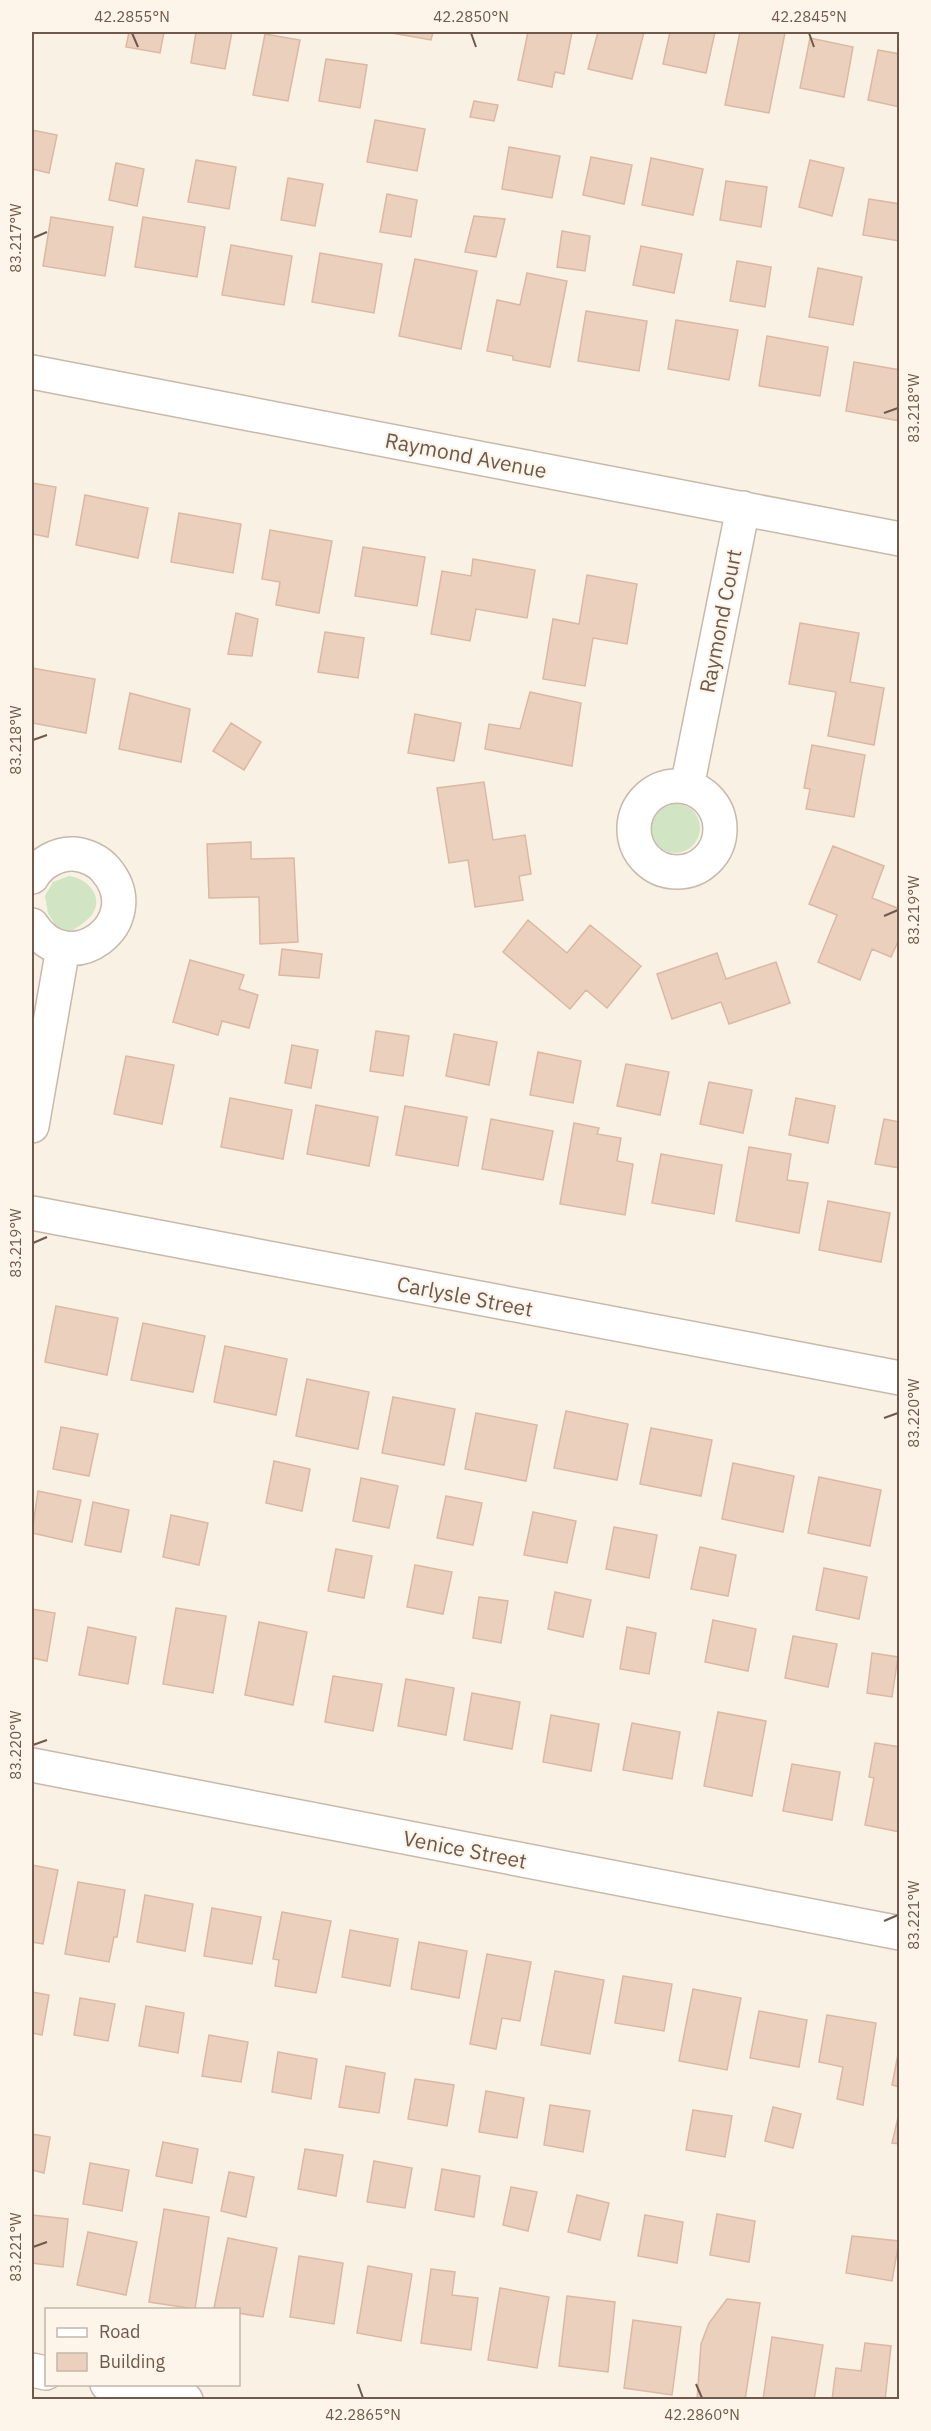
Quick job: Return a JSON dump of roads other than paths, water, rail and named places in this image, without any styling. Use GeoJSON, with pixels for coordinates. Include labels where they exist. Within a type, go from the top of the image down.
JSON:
{"type":"FeatureCollection","features":[{"type":"Feature","properties":{"kind":"street","name":"Raymond Avenue"},"geometry":{"type":"LineString","coordinates":[[32,372],[900,539]]}},
{"type":"Feature","properties":{"kind":"street","name":"Raymond Court"},"geometry":{"type":"LineString","coordinates":[[687,787],[743,508]]}},
{"type":"Feature","properties":{"kind":"street"},"geometry":{"type":"LineString","coordinates":[[32,877],[44,863],[58,856],[74,854],[89,858],[103,866],[112,877],[118,892],[119,907],[114,922],[105,935],[93,944],[78,948],[63,948],[48,942],[36,932],[32,925]]}},
{"type":"Feature","properties":{"kind":"street"},"geometry":{"type":"LineString","coordinates":[[32,1126],[63,948]]}},
{"type":"Feature","properties":{"kind":"street","name":"Carlysle Street"},"geometry":{"type":"LineString","coordinates":[[32,1213],[900,1378]]}},
{"type":"Feature","properties":{"kind":"street","name":"Venice Street"},"geometry":{"type":"LineString","coordinates":[[32,1765],[900,1933]]}},
{"type":"Feature","properties":{"kind":"street"},"geometry":{"type":"LineString","coordinates":[[112,2386],[186,2400]]}}]}
